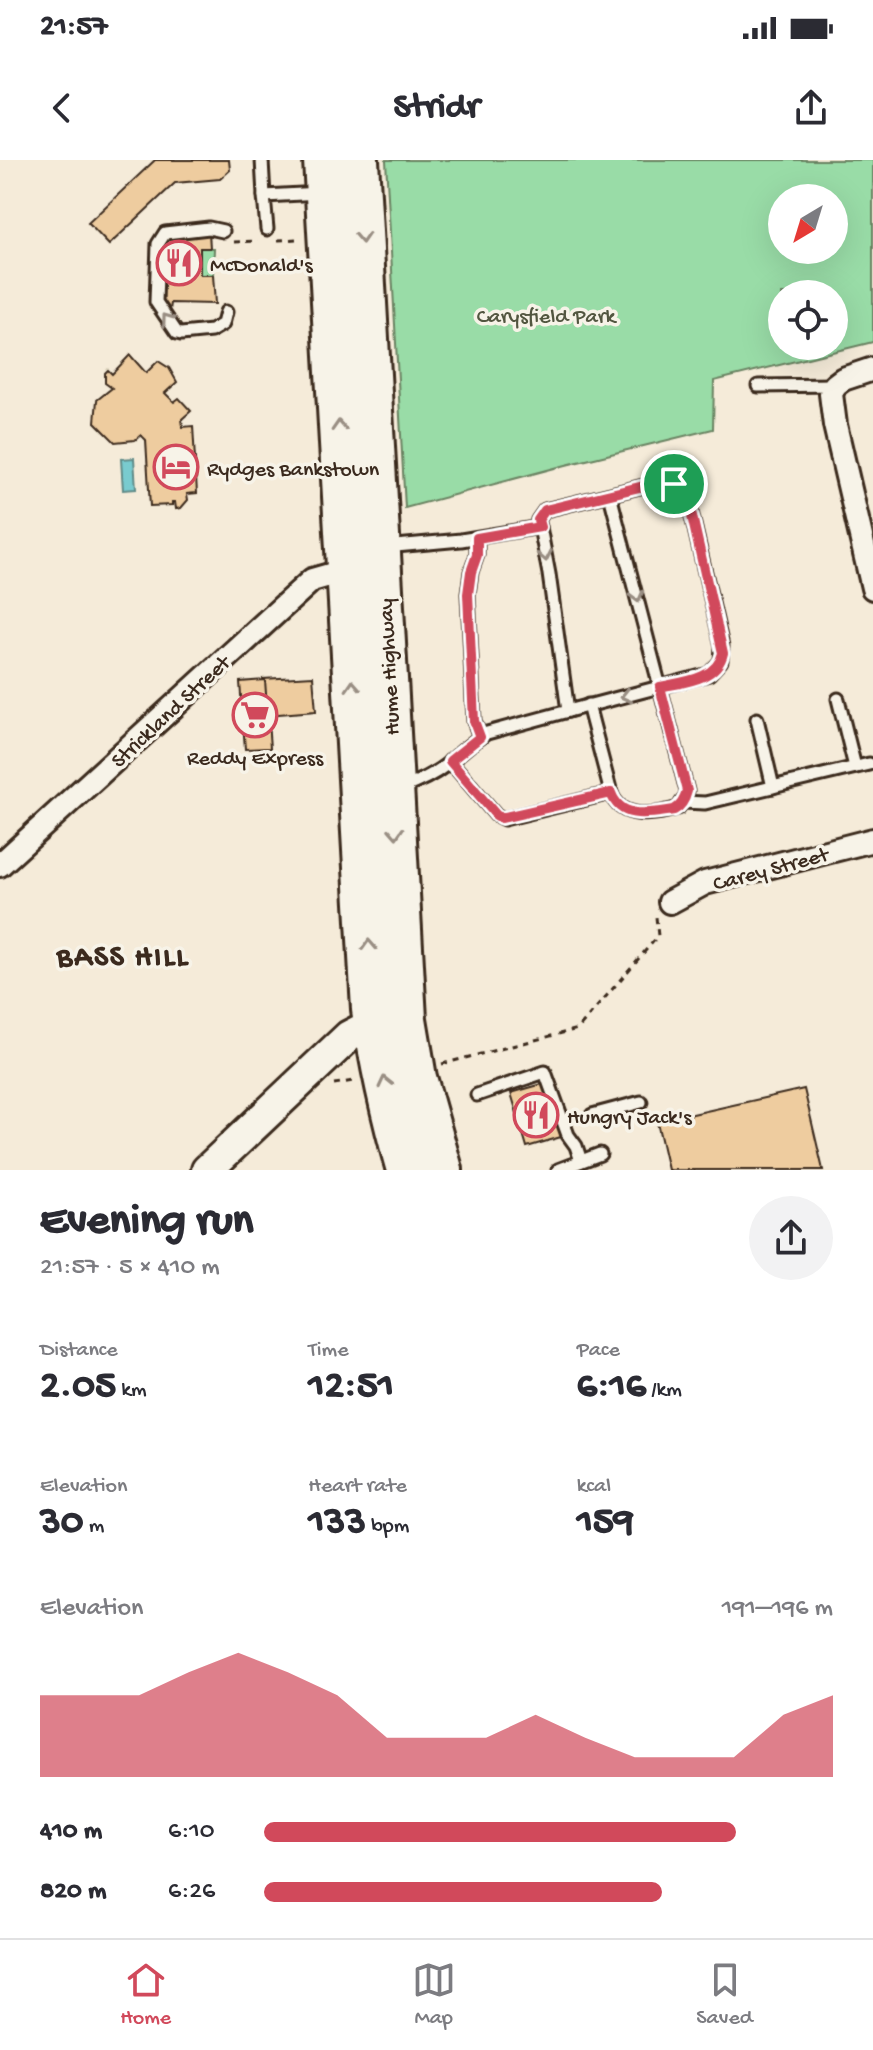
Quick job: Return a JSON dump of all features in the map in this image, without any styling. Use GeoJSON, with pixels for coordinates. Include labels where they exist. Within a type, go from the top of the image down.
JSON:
{"type":"FeatureCollection","features":[{"type":"Feature","properties":{"kind":"highway","name":"Hume Highway"},"geometry":{"type":"LineString","coordinates":[[358,160],[394,791],[390,1021],[380,1058],[407,1170]]}},
{"type":"Feature","properties":{"kind":"highway","name":"Hume Highway"},"geometry":{"type":"LineString","coordinates":[[325,176],[347,570],[390,1021],[416,1078],[442,1170]]}},
{"type":"Feature","properties":{"kind":"street"},"geometry":{"type":"LineString","coordinates":[[873,369],[843,379],[835,385],[831,394],[835,425],[873,588]]}},
{"type":"Feature","properties":{"kind":"street","name":"Strickland Street"},"geometry":{"type":"LineString","coordinates":[[0,865],[312,580],[347,570]]}},
{"type":"Feature","properties":{"kind":"street","name":"Carey Street"},"geometry":{"type":"LineString","coordinates":[[670,902],[705,883],[873,840]]}},
{"type":"Feature","properties":{"kind":"street"},"geometry":{"type":"LineString","coordinates":[[207,1170],[349,1036],[390,1021]]}},
{"type":"Feature","properties":{"kind":"lane"},"geometry":{"type":"LineString","coordinates":[[262,160],[267,229]]}},
{"type":"Feature","properties":{"kind":"lane"},"geometry":{"type":"LineString","coordinates":[[264,196],[325,176]]}},
{"type":"Feature","properties":{"kind":"lane"},"geometry":{"type":"LineString","coordinates":[[223,237],[209,228],[165,233],[158,244],[156,302],[177,333],[181,334],[211,331],[223,324],[226,312]]}},
{"type":"Feature","properties":{"kind":"lane"},"geometry":{"type":"LineString","coordinates":[[758,386],[835,385]]}},
{"type":"Feature","properties":{"kind":"lane"},"geometry":{"type":"LineString","coordinates":[[394,791],[415,783],[487,733],[709,674],[721,661],[723,653],[689,503],[681,489],[668,483],[656,483],[545,510],[538,520],[549,574],[568,711]]}},
{"type":"Feature","properties":{"kind":"lane"},"geometry":{"type":"LineString","coordinates":[[588,705],[613,800],[626,811],[641,814],[674,810],[687,791],[610,495]]}},
{"type":"Feature","properties":{"kind":"lane"},"geometry":{"type":"LineString","coordinates":[[380,548],[477,538],[540,527]]}},
{"type":"Feature","properties":{"kind":"lane"},"geometry":{"type":"LineString","coordinates":[[477,538],[477,555],[468,594],[474,721],[480,737]]}},
{"type":"Feature","properties":{"kind":"lane"},"geometry":{"type":"LineString","coordinates":[[838,699],[855,767]]}},
{"type":"Feature","properties":{"kind":"lane"},"geometry":{"type":"LineString","coordinates":[[757,719],[773,787]]}},
{"type":"Feature","properties":{"kind":"lane"},"geometry":{"type":"LineString","coordinates":[[450,761],[501,818],[611,793]]}},
{"type":"Feature","properties":{"kind":"lane"},"geometry":{"type":"LineString","coordinates":[[682,802],[705,803],[869,764]]}},
{"type":"Feature","properties":{"kind":"lane"},"geometry":{"type":"LineString","coordinates":[[477,1095],[545,1072],[581,1161]]}},
{"type":"Feature","properties":{"kind":"lane"},"geometry":{"type":"LineString","coordinates":[[592,1115],[641,1102]]}},
{"type":"Feature","properties":{"kind":"lane"},"geometry":{"type":"LineString","coordinates":[[558,1170],[600,1154]]}},
{"type":"Feature","properties":{"kind":"path"},"geometry":{"type":"LineString","coordinates":[[223,237],[302,238]]}},
{"type":"Feature","properties":{"kind":"path"},"geometry":{"type":"LineString","coordinates":[[438,1065],[578,1029],[658,936],[656,917],[670,902]]}},
{"type":"Feature","properties":{"kind":"green space","name":"Carysfield Park"},"geometry":{"type":"Polygon","coordinates":[[[386,160],[873,160],[873,342],[848,348],[848,280],[768,280],[768,360],[800,360],[714,381],[713,429],[405,508],[386,160]]]}},
{"type":"Feature","properties":{"kind":"green space"},"geometry":{"type":"Polygon","coordinates":[[[200,248],[214,248],[213,275],[200,275],[200,248]]]}},
{"type":"Feature","properties":{"kind":"water"},"geometry":{"type":"Polygon","coordinates":[[[134,458],[136,489],[123,490],[121,459],[134,458]]]}},
{"type":"Feature","properties":{"kind":"building"},"geometry":{"type":"Polygon","coordinates":[[[155,160],[229,160],[230,170],[220,179],[175,183],[109,245],[88,223],[155,160]]]}},
{"type":"Feature","properties":{"kind":"building","name":"McDonald's"},"geometry":{"type":"Polygon","coordinates":[[[209,232],[210,248],[200,248],[200,275],[213,275],[215,304],[171,303],[170,311],[163,310],[164,303],[160,303],[161,242],[166,242],[165,237],[209,232]]]}},
{"type":"Feature","properties":{"kind":"building"},"geometry":{"type":"Polygon","coordinates":[[[130,355],[146,373],[158,361],[169,368],[177,382],[165,393],[174,402],[179,398],[191,411],[182,419],[183,427],[193,426],[197,493],[187,494],[188,500],[181,508],[176,509],[175,502],[172,505],[150,506],[146,440],[141,435],[135,440],[115,442],[95,422],[97,400],[112,388],[105,383],[105,373],[108,370],[112,374],[130,355]]]}},
{"type":"Feature","properties":{"kind":"building"},"geometry":{"type":"Polygon","coordinates":[[[313,676],[316,711],[266,715],[263,679],[313,676]]]}},
{"type":"Feature","properties":{"kind":"building","name":"Reddy Express"},"geometry":{"type":"Polygon","coordinates":[[[265,680],[270,748],[245,749],[240,682],[265,680]]]}},
{"type":"Feature","properties":{"kind":"building","name":"Hungry Jack's"},"geometry":{"type":"Polygon","coordinates":[[[546,1083],[561,1137],[527,1147],[511,1093],[546,1083]]]}},
{"type":"Feature","properties":{"kind":"building"},"geometry":{"type":"Polygon","coordinates":[[[804,1089],[823,1170],[668,1170],[657,1122],[804,1089]]]}},
{"type":"Feature","properties":{"kind":"place","name":"McDonald's"},"geometry":{"type":"Point","coordinates":[179,263]}},
{"type":"Feature","properties":{"kind":"place","name":"Rydges Bankstown"},"geometry":{"type":"Point","coordinates":[176,467]}},
{"type":"Feature","properties":{"kind":"place","name":"Reddy Express"},"geometry":{"type":"Point","coordinates":[255,715]}},
{"type":"Feature","properties":{"kind":"place","name":"Hungry Jack's"},"geometry":{"type":"Point","coordinates":[536,1115]}},
{"type":"Feature","properties":{"kind":"district","name":"BASS HILL"},"geometry":{"type":"Point","coordinates":[123,955]}},
{"type":"Feature","properties":{"kind":"route"},"geometry":{"type":"LineString","coordinates":[[656,483],[674,484],[689,503],[723,653],[717,667],[709,674],[660,687],[686,797],[674,810],[641,814],[620,807],[611,793],[501,818],[450,761],[480,737],[474,721],[468,594],[477,555],[477,538],[540,527],[538,520],[545,510],[656,483]]}}]}
